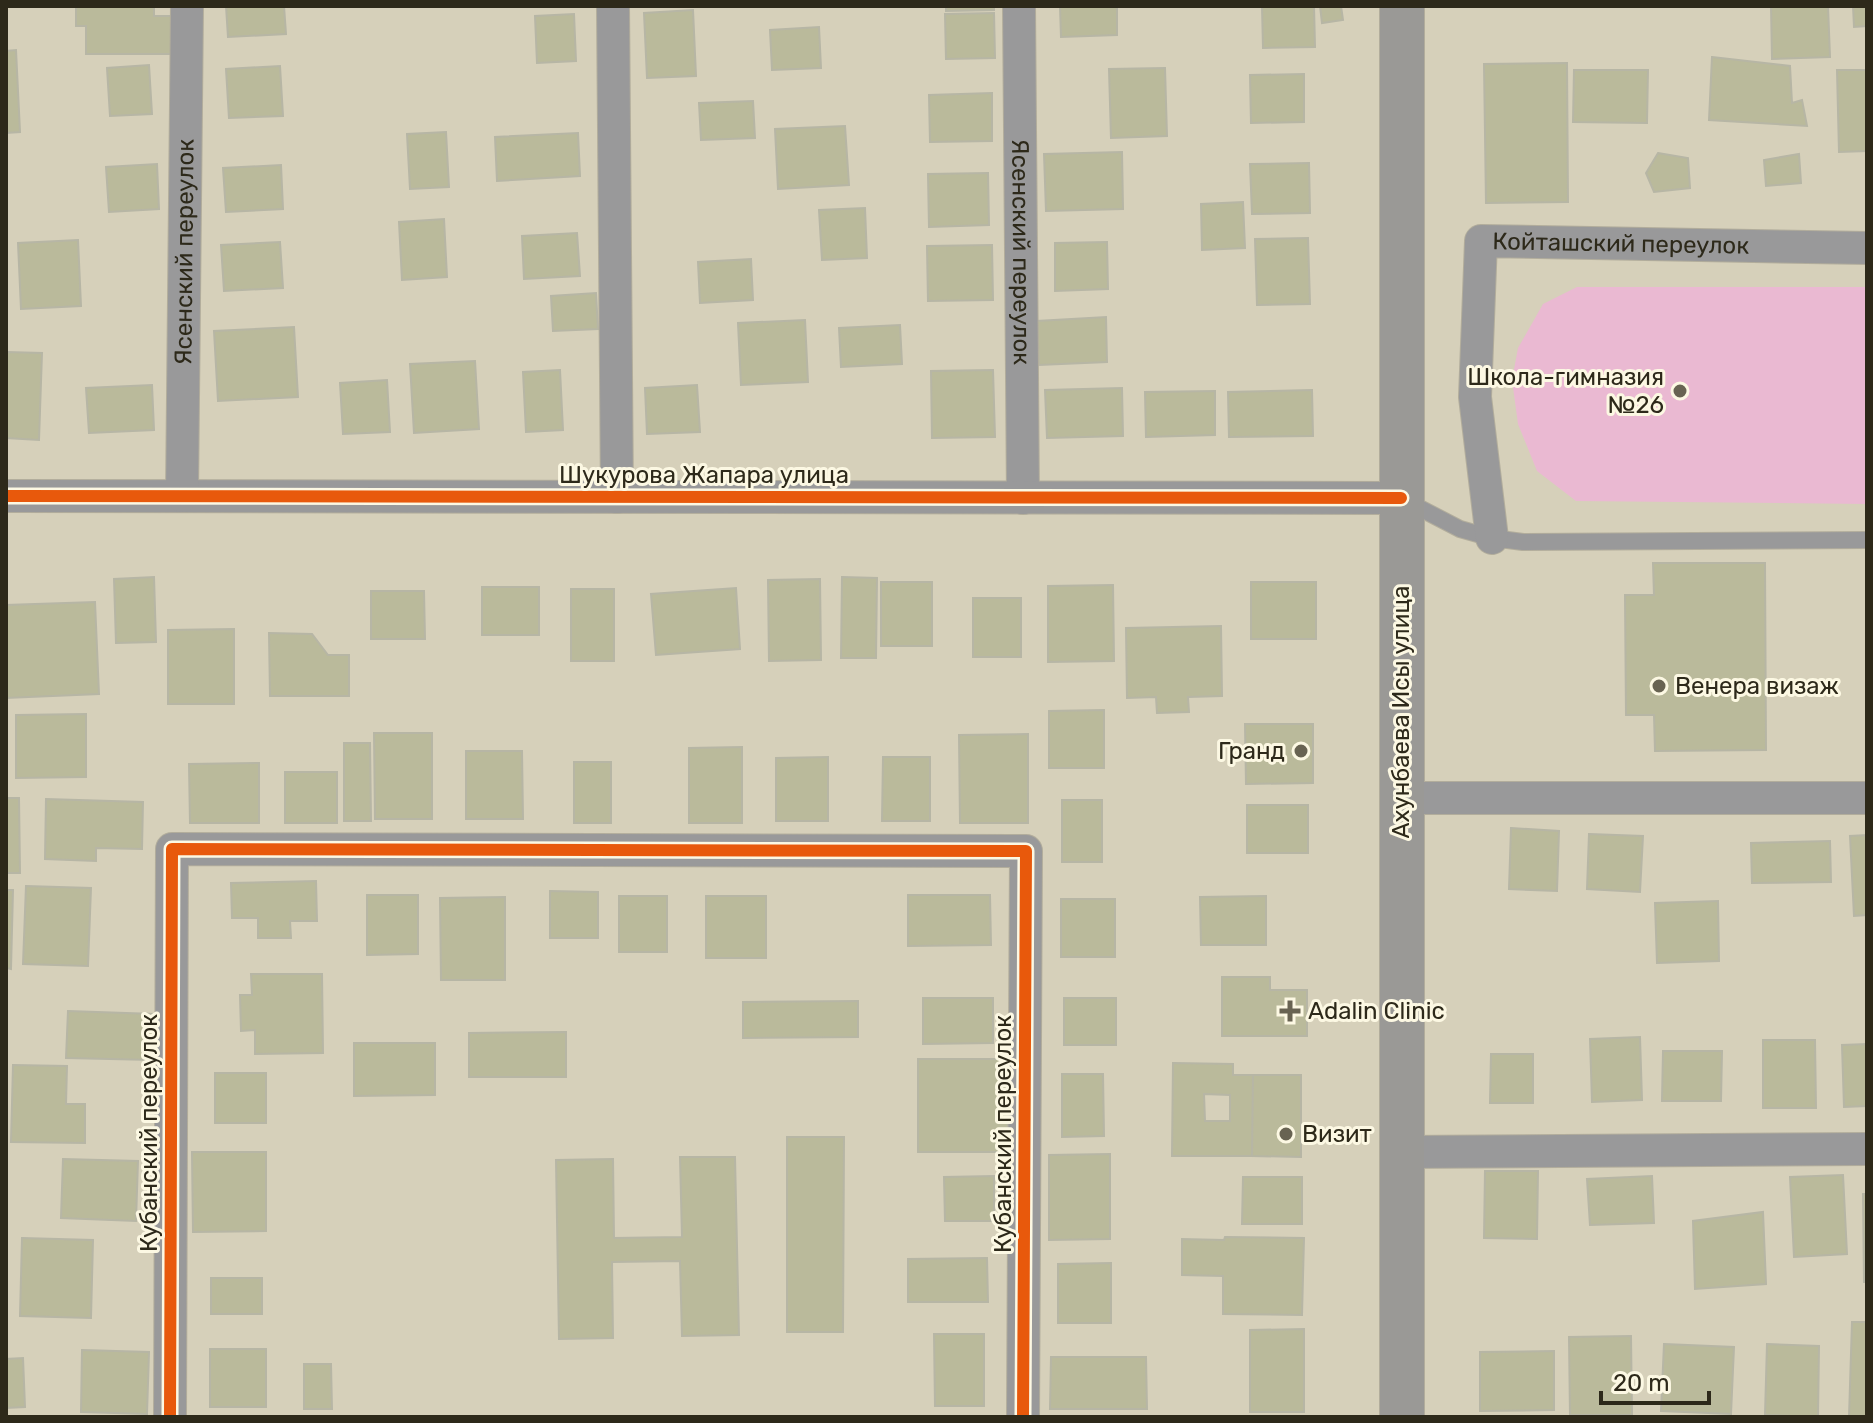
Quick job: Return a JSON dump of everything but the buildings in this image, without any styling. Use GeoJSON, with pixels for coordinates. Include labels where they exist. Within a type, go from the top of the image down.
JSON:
{"type":"FeatureCollection","features":[{"type":"Feature","properties":{"kind":"main road","name":"Ахунбаева Исы улица"},"geometry":{"type":"LineString","coordinates":[[1402,6],[1402,1417]]}},
{"type":"Feature","properties":{"kind":"street","name":"Ясенский переулок"},"geometry":{"type":"LineString","coordinates":[[182,496],[187,6]]}},
{"type":"Feature","properties":{"kind":"street","name":"Шукурова Жапара улица"},"geometry":{"type":"LineString","coordinates":[[613,6],[617,497]]}},
{"type":"Feature","properties":{"kind":"street","name":"Ясенский переулок"},"geometry":{"type":"LineString","coordinates":[[1019,6],[1023,498]]}},
{"type":"Feature","properties":{"kind":"street","name":"Койташский переулок"},"geometry":{"type":"LineString","coordinates":[[1492,538],[1475,397],[1481,241],[1867,248]]}},
{"type":"Feature","properties":{"kind":"street","name":"Шукурова Жапара улица"},"geometry":{"type":"LineString","coordinates":[[6,496],[1401,498]]}},
{"type":"Feature","properties":{"kind":"street"},"geometry":{"type":"LineString","coordinates":[[1401,798],[1867,798]]}},
{"type":"Feature","properties":{"kind":"street","name":"Кубанский переулок"},"geometry":{"type":"LineString","coordinates":[[170,1417],[172,849],[1026,851],[1023,1417]]}},
{"type":"Feature","properties":{"kind":"street"},"geometry":{"type":"LineString","coordinates":[[1401,1152],[1867,1149]]}},
{"type":"Feature","properties":{"kind":"lane"},"geometry":{"type":"LineString","coordinates":[[1401,498],[1460,529],[1523,542],[1867,540]]}},
{"type":"Feature","properties":{"kind":"shaded area","name":"Школа-гимназия №26"},"geometry":{"type":"Polygon","coordinates":[[[1577,287],[1867,287],[1867,504],[1576,501],[1537,471],[1518,424],[1512,380],[1518,348],[1543,304],[1577,287]]]}},
{"type":"Feature","properties":{"kind":"cycle path"},"geometry":{"type":"LineString","coordinates":[[6,496],[1401,498]]}},
{"type":"Feature","properties":{"kind":"cycle path"},"geometry":{"type":"LineString","coordinates":[[170,1417],[172,849],[1026,851],[1023,1417]]}},
{"type":"Feature","properties":{"kind":"place","name":"Школа-гимназия №26"},"geometry":{"type":"Point","coordinates":[1680,391]}},
{"type":"Feature","properties":{"kind":"place","name":"Венера визаж"},"geometry":{"type":"Point","coordinates":[1659,686]}},
{"type":"Feature","properties":{"kind":"place","name":"Гранд"},"geometry":{"type":"Point","coordinates":[1301,751]}},
{"type":"Feature","properties":{"kind":"place","name":"Adalin Clinic"},"geometry":{"type":"Point","coordinates":[1290,1011]}},
{"type":"Feature","properties":{"kind":"place","name":"Визит"},"geometry":{"type":"Point","coordinates":[1286,1134]}}]}
